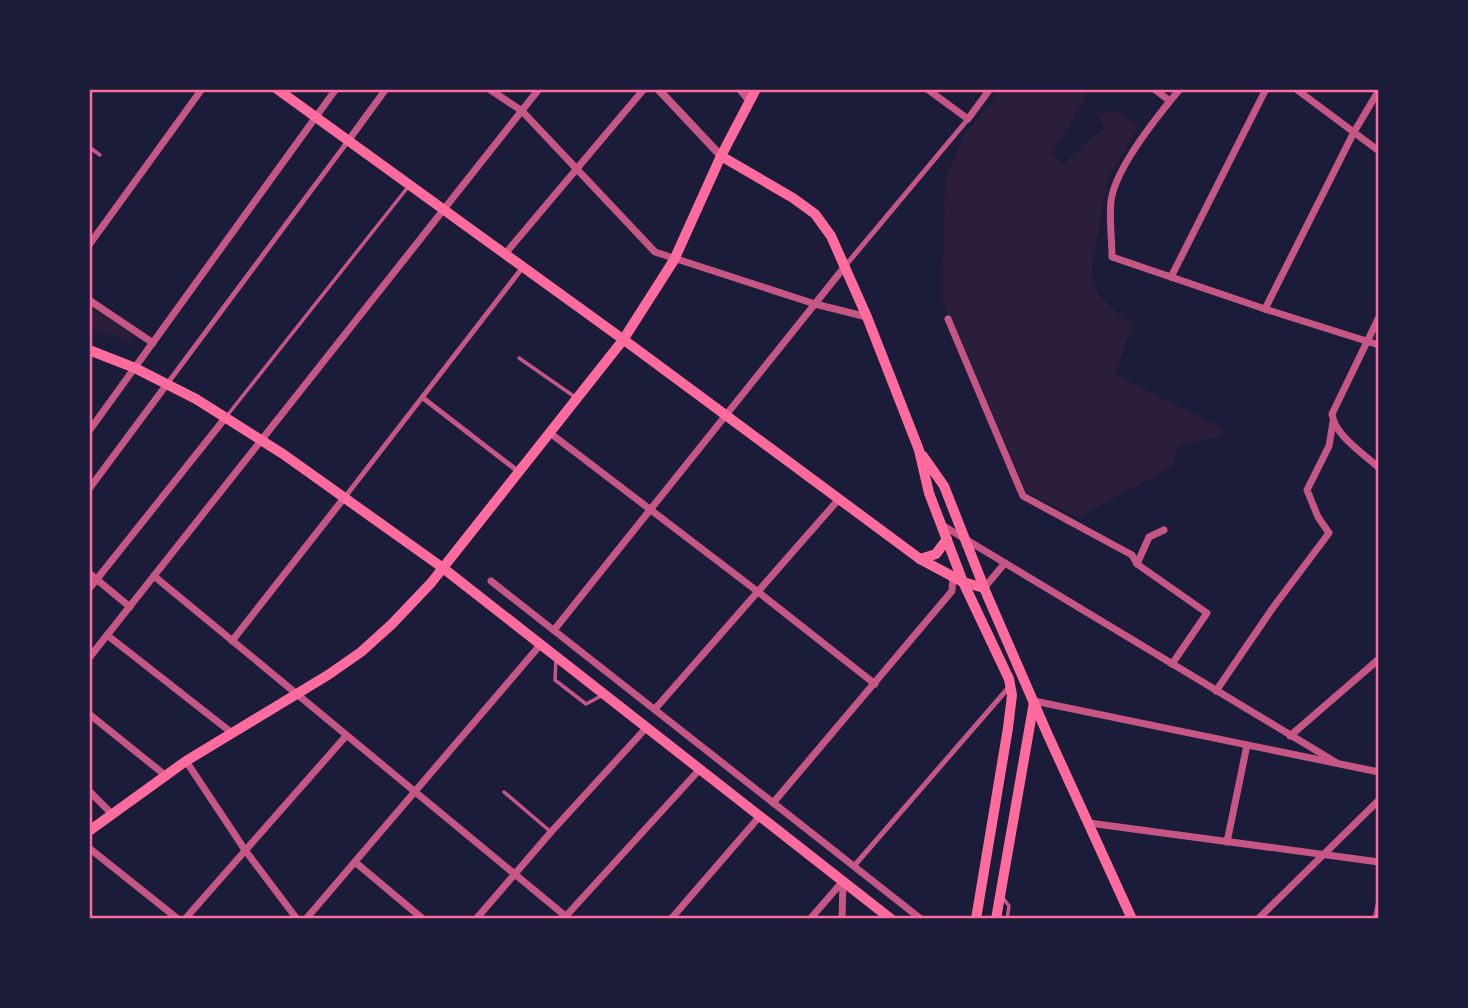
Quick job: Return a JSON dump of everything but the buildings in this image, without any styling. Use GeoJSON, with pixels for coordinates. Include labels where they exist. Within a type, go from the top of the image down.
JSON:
{"type":"FeatureCollection","features":[{"type":"Feature","properties":{"kind":"main road"},"geometry":{"type":"LineString","coordinates":[[277,89],[920,559],[964,582],[984,588]]}},
{"type":"Feature","properties":{"kind":"main road"},"geometry":{"type":"LineString","coordinates":[[89,831],[186,761],[361,652],[392,624],[443,568],[623,340],[674,260],[721,156],[756,89]]}},
{"type":"Feature","properties":{"kind":"main road"},"geometry":{"type":"LineString","coordinates":[[721,156],[793,198],[815,214],[831,236],[846,265],[919,450],[929,493],[941,525],[1010,682],[1012,695],[1008,728],[976,919]]}},
{"type":"Feature","properties":{"kind":"main road"},"geometry":{"type":"LineString","coordinates":[[89,350],[135,368],[226,417],[443,568],[891,919]]}},
{"type":"Feature","properties":{"kind":"main road"},"geometry":{"type":"LineString","coordinates":[[919,450],[944,486],[984,588],[1132,919]]}},
{"type":"Feature","properties":{"kind":"main road"},"geometry":{"type":"LineString","coordinates":[[920,559],[936,554],[947,539]]}},
{"type":"Feature","properties":{"kind":"main road"},"geometry":{"type":"LineString","coordinates":[[996,919],[1034,701]]}},
{"type":"Feature","properties":{"kind":"street"},"geometry":{"type":"LineString","coordinates":[[89,245],[202,89]]}},
{"type":"Feature","properties":{"kind":"street"},"geometry":{"type":"LineString","coordinates":[[89,431],[336,89]]}},
{"type":"Feature","properties":{"kind":"street"},"geometry":{"type":"LineString","coordinates":[[89,489],[386,89]]}},
{"type":"Feature","properties":{"kind":"street"},"geometry":{"type":"LineString","coordinates":[[489,89],[522,111],[655,252],[815,304],[867,317]]}},
{"type":"Feature","properties":{"kind":"street"},"geometry":{"type":"LineString","coordinates":[[89,657],[539,89]]}},
{"type":"Feature","properties":{"kind":"street"},"geometry":{"type":"LineString","coordinates":[[505,254],[644,89]]}},
{"type":"Feature","properties":{"kind":"street"},"geometry":{"type":"LineString","coordinates":[[658,89],[721,156]]}},
{"type":"Feature","properties":{"kind":"street"},"geometry":{"type":"LineString","coordinates":[[740,89],[749,100]]}},
{"type":"Feature","properties":{"kind":"street"},"geometry":{"type":"LineString","coordinates":[[927,89],[968,119]]}},
{"type":"Feature","properties":{"kind":"street"},"geometry":{"type":"LineString","coordinates":[[554,630],[990,89]]}},
{"type":"Feature","properties":{"kind":"street"},"geometry":{"type":"LineString","coordinates":[[1154,89],[1170,101]]}},
{"type":"Feature","properties":{"kind":"street"},"geometry":{"type":"LineString","coordinates":[[1180,89],[1144,135],[1114,189],[1111,203],[1112,257],[1379,345]]}},
{"type":"Feature","properties":{"kind":"street"},"geometry":{"type":"LineString","coordinates":[[1171,277],[1266,89]]}},
{"type":"Feature","properties":{"kind":"street"},"geometry":{"type":"LineString","coordinates":[[1296,89],[1379,151]]}},
{"type":"Feature","properties":{"kind":"street"},"geometry":{"type":"LineString","coordinates":[[1265,309],[1354,132],[1379,90]]}},
{"type":"Feature","properties":{"kind":"street"},"geometry":{"type":"LineString","coordinates":[[232,641],[523,267]]}},
{"type":"Feature","properties":{"kind":"street"},"geometry":{"type":"LineString","coordinates":[[89,300],[153,343]]}},
{"type":"Feature","properties":{"kind":"street"},"geometry":{"type":"LineString","coordinates":[[1216,691],[1272,609],[1329,533],[1318,517],[1307,490],[1329,446],[1332,414],[1379,317]]}},
{"type":"Feature","properties":{"kind":"street"},"geometry":{"type":"LineString","coordinates":[[948,319],[1023,496],[1132,555],[1137,564],[1207,613],[1172,664]]}},
{"type":"Feature","properties":{"kind":"street"},"geometry":{"type":"LineString","coordinates":[[423,398],[519,472]]}},
{"type":"Feature","properties":{"kind":"street"},"geometry":{"type":"LineString","coordinates":[[89,589],[226,417]]}},
{"type":"Feature","properties":{"kind":"street"},"geometry":{"type":"LineString","coordinates":[[1333,422],[1338,430],[1379,468]]}},
{"type":"Feature","properties":{"kind":"street"},"geometry":{"type":"LineString","coordinates":[[550,433],[874,684]]}},
{"type":"Feature","properties":{"kind":"street"},"geometry":{"type":"LineString","coordinates":[[655,709],[839,499]]}},
{"type":"Feature","properties":{"kind":"street"},"geometry":{"type":"LineString","coordinates":[[941,525],[1337,763]]}},
{"type":"Feature","properties":{"kind":"street"},"geometry":{"type":"LineString","coordinates":[[1137,564],[1149,537],[1164,530]]}},
{"type":"Feature","properties":{"kind":"street"},"geometry":{"type":"LineString","coordinates":[[984,588],[1005,563]]}},
{"type":"Feature","properties":{"kind":"street"},"geometry":{"type":"LineString","coordinates":[[89,573],[130,607]]}},
{"type":"Feature","properties":{"kind":"street"},"geometry":{"type":"LineString","coordinates":[[154,576],[567,918],[700,769]]}},
{"type":"Feature","properties":{"kind":"street"},"geometry":{"type":"LineString","coordinates":[[774,803],[952,591],[953,576]]}},
{"type":"Feature","properties":{"kind":"street"},"geometry":{"type":"LineString","coordinates":[[491,581],[921,919]]}},
{"type":"Feature","properties":{"kind":"street"},"geometry":{"type":"LineString","coordinates":[[107,635],[232,733]]}},
{"type":"Feature","properties":{"kind":"street"},"geometry":{"type":"LineString","coordinates":[[306,919],[541,644]]}},
{"type":"Feature","properties":{"kind":"street"},"geometry":{"type":"LineString","coordinates":[[1290,736],[1379,659]]}},
{"type":"Feature","properties":{"kind":"street"},"geometry":{"type":"LineString","coordinates":[[854,866],[1010,682]]}},
{"type":"Feature","properties":{"kind":"street"},"geometry":{"type":"LineString","coordinates":[[1034,701],[1379,772]]}},
{"type":"Feature","properties":{"kind":"street"},"geometry":{"type":"LineString","coordinates":[[89,714],[165,775]]}},
{"type":"Feature","properties":{"kind":"street"},"geometry":{"type":"LineString","coordinates":[[476,919],[551,831],[647,727]]}},
{"type":"Feature","properties":{"kind":"street"},"geometry":{"type":"LineString","coordinates":[[185,919],[346,736]]}},
{"type":"Feature","properties":{"kind":"street"},"geometry":{"type":"LineString","coordinates":[[1227,842],[1247,745]]}},
{"type":"Feature","properties":{"kind":"street"},"geometry":{"type":"LineString","coordinates":[[186,761],[245,850],[297,919]]}},
{"type":"Feature","properties":{"kind":"street"},"geometry":{"type":"LineString","coordinates":[[89,791],[112,814]]}},
{"type":"Feature","properties":{"kind":"street"},"geometry":{"type":"LineString","coordinates":[[1258,919],[1379,800]]}},
{"type":"Feature","properties":{"kind":"street"},"geometry":{"type":"LineString","coordinates":[[671,919],[760,816]]}},
{"type":"Feature","properties":{"kind":"street"},"geometry":{"type":"LineString","coordinates":[[1089,823],[1379,862]]}},
{"type":"Feature","properties":{"kind":"street"},"geometry":{"type":"LineString","coordinates":[[89,848],[178,919]]}},
{"type":"Feature","properties":{"kind":"street"},"geometry":{"type":"LineString","coordinates":[[355,862],[423,919]]}},
{"type":"Feature","properties":{"kind":"street"},"geometry":{"type":"LineString","coordinates":[[810,919],[843,881]]}},
{"type":"Feature","properties":{"kind":"street"},"geometry":{"type":"LineString","coordinates":[[842,919],[843,881]]}},
{"type":"Feature","properties":{"kind":"street"},"geometry":{"type":"LineString","coordinates":[[1376,919],[1379,905]]}},
{"type":"Feature","properties":{"kind":"lane"},"geometry":{"type":"LineString","coordinates":[[89,147],[100,155]]}},
{"type":"Feature","properties":{"kind":"lane"},"geometry":{"type":"LineString","coordinates":[[226,417],[410,185]]}},
{"type":"Feature","properties":{"kind":"lane"},"geometry":{"type":"LineString","coordinates":[[519,358],[577,398]]}},
{"type":"Feature","properties":{"kind":"lane"},"geometry":{"type":"LineString","coordinates":[[556,656],[555,680],[586,704],[605,695]]}},
{"type":"Feature","properties":{"kind":"lane"},"geometry":{"type":"LineString","coordinates":[[504,792],[551,831]]}},
{"type":"Feature","properties":{"kind":"lane"},"geometry":{"type":"LineString","coordinates":[[1000,894],[1009,906],[1006,919]]}},
{"type":"Feature","properties":{"kind":"shaded area"},"geometry":{"type":"Polygon","coordinates":[[[1002,89],[1078,89],[1088,95],[1052,152],[1062,165],[1104,128],[1099,117],[1110,109],[1139,125],[1107,180],[1091,273],[1098,294],[1133,324],[1115,374],[1226,430],[1220,436],[1179,445],[1171,467],[1078,518],[1026,491],[942,301],[945,178],[965,134],[1002,89]]]}},
{"type":"Feature","properties":{"kind":"shaded area"},"geometry":{"type":"Polygon","coordinates":[[[89,306],[133,335],[131,341],[89,330],[89,306]]]}}]}
